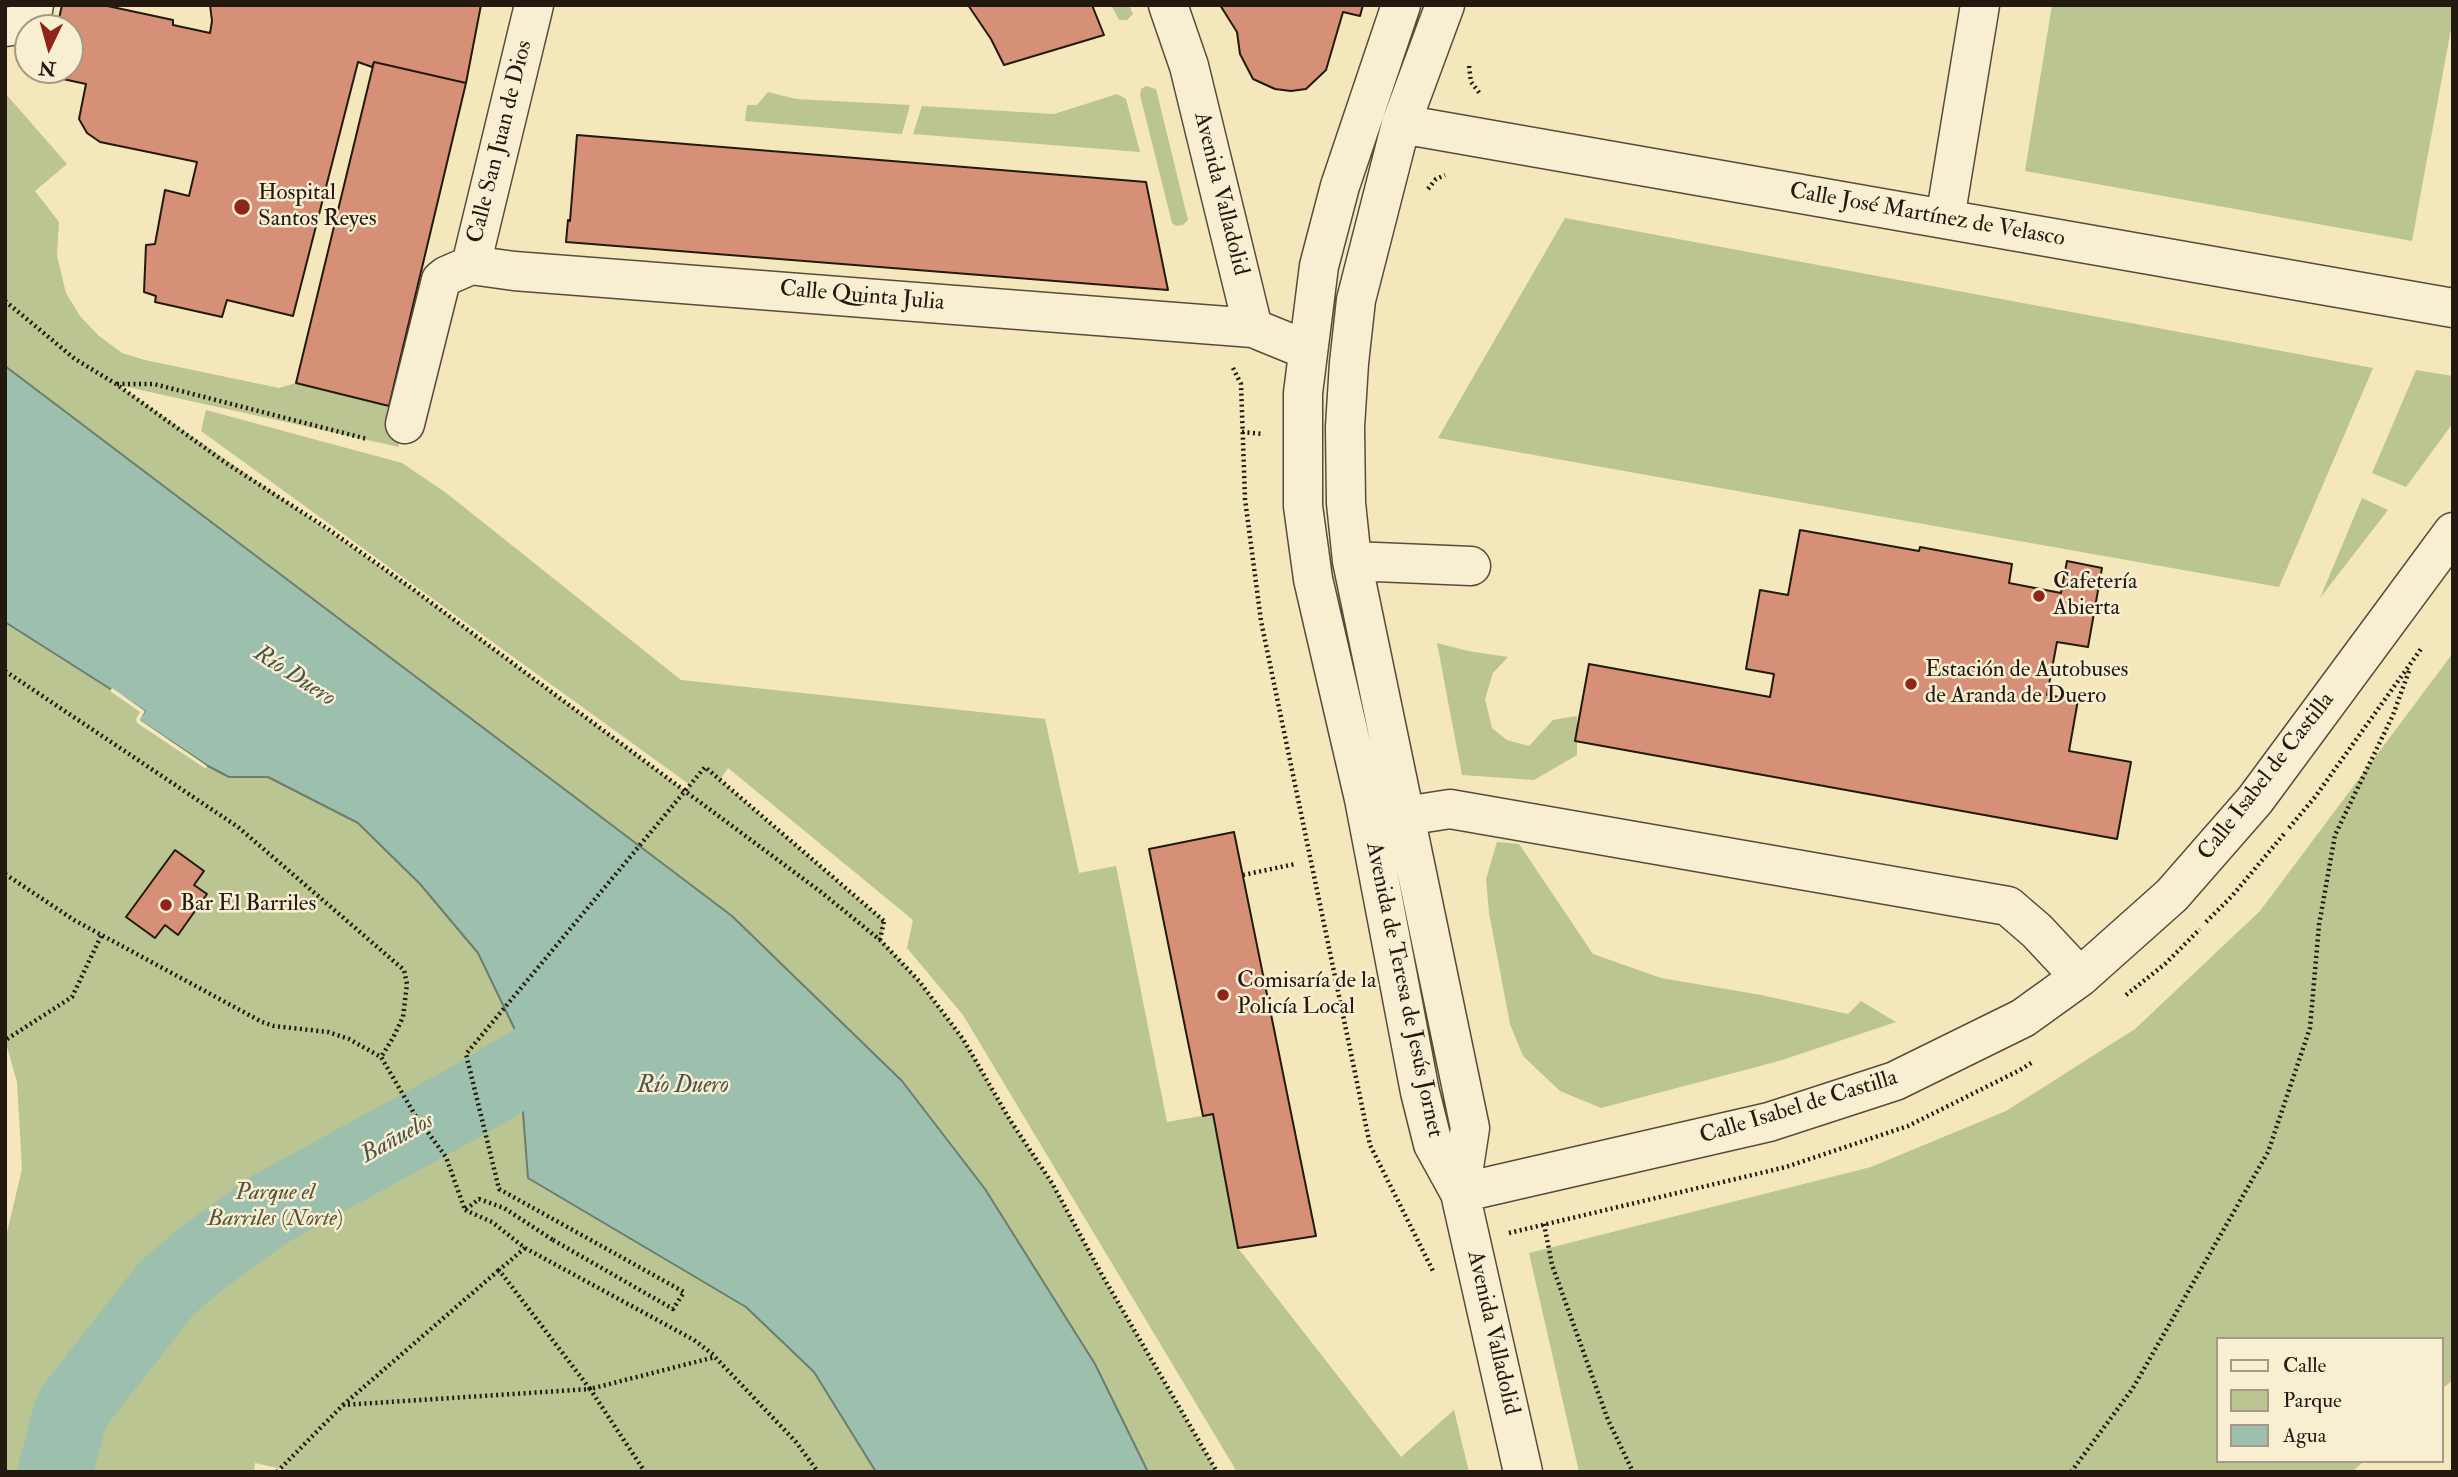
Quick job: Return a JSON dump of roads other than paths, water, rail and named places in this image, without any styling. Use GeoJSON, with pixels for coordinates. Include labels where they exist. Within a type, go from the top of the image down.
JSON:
{"type":"FeatureCollection","features":[{"type":"Feature","properties":{"kind":"street"},"geometry":{"type":"LineString","coordinates":[[5,27],[24,24],[32,15],[34,5]]}},
{"type":"Feature","properties":{"kind":"street","name":"Calle San Juan de Dios"},"geometry":{"type":"LineString","coordinates":[[389,432],[441,280],[471,265],[534,5]]}},
{"type":"Feature","properties":{"kind":"street","name":"Avenida Valladolid"},"geometry":{"type":"LineString","coordinates":[[1168,5],[1189,66],[1253,328]]}},
{"type":"Feature","properties":{"kind":"street","name":"Avenida de Teresa de Jesús Jornet"},"geometry":{"type":"LineString","coordinates":[[1401,5],[1336,199],[1319,266],[1307,351],[1302,435],[1303,495],[1313,579],[1364,799],[1420,1092],[1433,1144],[1461,1194]]}},
{"type":"Feature","properties":{"kind":"street","name":"Avenida de Teresa de Jesús Jornet"},"geometry":{"type":"LineString","coordinates":[[1445,5],[1401,124],[1356,300],[1345,427],[1346,503],[1352,561],[1470,1128],[1461,1194]]}},
{"type":"Feature","properties":{"kind":"street"},"geometry":{"type":"LineString","coordinates":[[1945,219],[1980,5]]}},
{"type":"Feature","properties":{"kind":"street","name":"Calle José Martínez de Velasco"},"geometry":{"type":"LineString","coordinates":[[1401,124],[2453,309]]}},
{"type":"Feature","properties":{"kind":"street","name":"Calle Quinta Julia"},"geometry":{"type":"LineString","coordinates":[[471,265],[514,271],[1253,328]]}},
{"type":"Feature","properties":{"kind":"street"},"geometry":{"type":"LineString","coordinates":[[1253,328],[1307,351]]}},
{"type":"Feature","properties":{"kind":"street","name":"Calle Isabel de Castilla"},"geometry":{"type":"LineString","coordinates":[[1461,1194],[1769,1122],[1895,1081],[2023,1018],[2080,977],[2172,895],[2255,800],[2453,531]]}},
{"type":"Feature","properties":{"kind":"street"},"geometry":{"type":"LineString","coordinates":[[1352,561],[1471,566]]}},
{"type":"Feature","properties":{"kind":"street"},"geometry":{"type":"LineString","coordinates":[[1405,816],[1450,809],[2008,906],[2037,931],[2080,977]]}},
{"type":"Feature","properties":{"kind":"street","name":"Avenida Valladolid"},"geometry":{"type":"LineString","coordinates":[[1461,1194],[1523,1472]]}},
{"type":"Feature","properties":{"kind":"water","name":"Río Duero"},"geometry":{"type":"Polygon","coordinates":[[[5,366],[732,916],[902,1081],[985,1189],[1095,1364],[1148,1472],[876,1472],[814,1372],[746,1307],[528,1178],[517,1034],[478,953],[420,884],[358,823],[268,777],[229,777],[208,766],[139,720],[145,711],[5,622],[5,366]]]}},
{"type":"Feature","properties":{"kind":"waterway","name":"Bañuelos"},"geometry":{"type":"LineString","coordinates":[[55,1472],[72,1409],[166,1289],[202,1258],[270,1209],[469,1100],[609,1016]]}},
{"type":"Feature","properties":{"kind":"place","name":"Hospital Santos Reyes"},"geometry":{"type":"Point","coordinates":[242,207]}},
{"type":"Feature","properties":{"kind":"place","name":"Cafetería Abierta"},"geometry":{"type":"Point","coordinates":[2039,596]}},
{"type":"Feature","properties":{"kind":"place","name":"Estación de Autobuses de Aranda de Duero"},"geometry":{"type":"Point","coordinates":[1911,684]}},
{"type":"Feature","properties":{"kind":"place","name":"Bar El Barriles"},"geometry":{"type":"Point","coordinates":[166,905]}},
{"type":"Feature","properties":{"kind":"place","name":"Comisaría de la Policía Local"},"geometry":{"type":"Point","coordinates":[1223,995]}},
{"type":"Feature","properties":{"kind":"park label","name":"Parque el Barriles (Norte)"},"geometry":{"type":"Point","coordinates":[275,1207]}}]}
